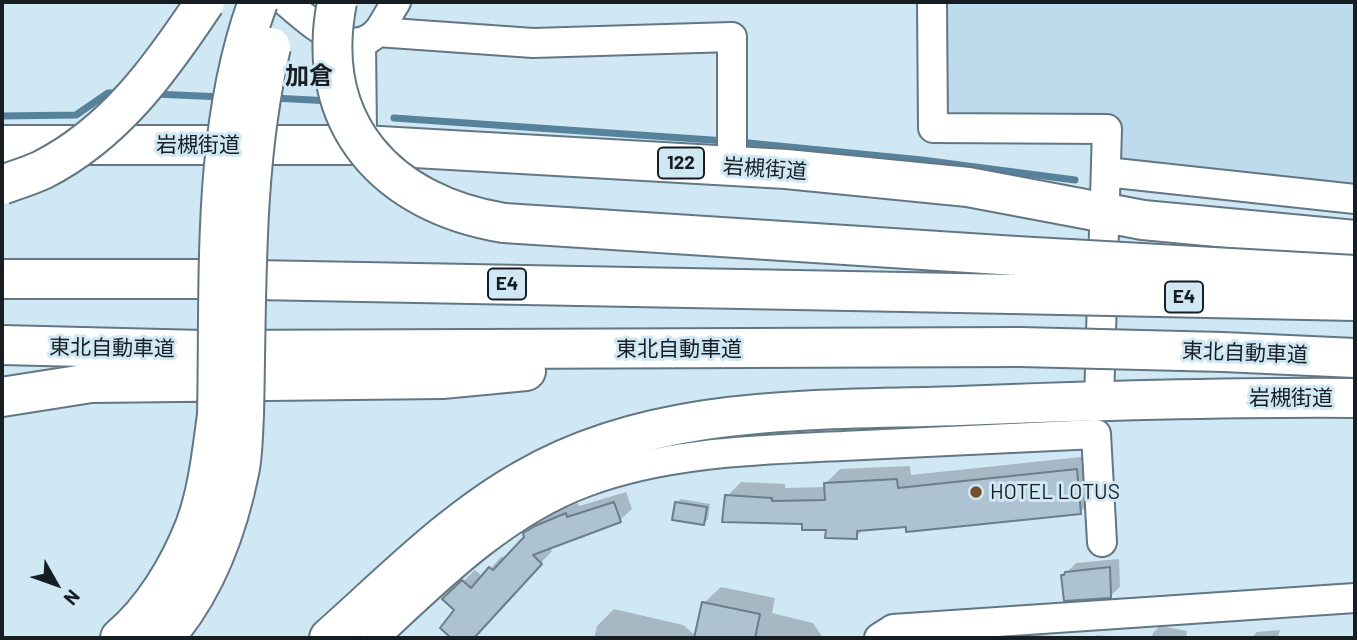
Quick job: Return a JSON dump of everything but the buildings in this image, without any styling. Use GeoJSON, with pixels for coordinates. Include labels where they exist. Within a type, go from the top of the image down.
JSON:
{"type":"FeatureCollection","features":[{"type":"Feature","properties":{"kind":"highway"},"geometry":{"type":"LineString","coordinates":[[2,185],[42,170],[90,139],[118,116],[165,60],[205,2]]}},
{"type":"Feature","properties":{"kind":"highway"},"geometry":{"type":"LineString","coordinates":[[164,638],[199,589],[224,531],[240,467],[231,415],[221,234],[227,125],[258,2]]}},
{"type":"Feature","properties":{"kind":"highway"},"geometry":{"type":"LineString","coordinates":[[120,638],[136,625],[172,575],[195,526],[209,473],[231,415],[250,180],[263,79],[275,26],[285,2]]}},
{"type":"Feature","properties":{"kind":"highway"},"geometry":{"type":"LineString","coordinates":[[337,2],[332,50],[336,86],[345,113],[372,157],[391,176],[432,203],[457,212],[504,223],[1355,275]]}},
{"type":"Feature","properties":{"kind":"highway","name":"岩槻街道"},"geometry":{"type":"LineString","coordinates":[[2,145],[362,145],[786,169],[968,187],[1143,220],[1355,240]]}},
{"type":"Feature","properties":{"kind":"highway","name":"E4"},"geometry":{"type":"LineString","coordinates":[[2,279],[214,279],[1355,301]]}},
{"type":"Feature","properties":{"kind":"highway","name":"東北自動車道"},"geometry":{"type":"LineString","coordinates":[[2,345],[203,350],[1020,347],[1355,358]]}},
{"type":"Feature","properties":{"kind":"highway"},"geometry":{"type":"LineString","coordinates":[[2,397],[90,383],[442,379],[754,349]]}},
{"type":"Feature","properties":{"kind":"highway","name":"岩槻街道"},"geometry":{"type":"LineString","coordinates":[[329,638],[455,526],[493,498],[563,460],[638,432],[754,414],[1099,401],[1355,398]]}},
{"type":"Feature","properties":{"kind":"street"},"geometry":{"type":"LineString","coordinates":[[285,2],[327,32],[348,43],[369,37],[533,43],[732,37],[732,166]]}},
{"type":"Feature","properties":{"kind":"street"},"geometry":{"type":"LineString","coordinates":[[362,145],[369,37],[396,2]]}},
{"type":"Feature","properties":{"kind":"street"},"geometry":{"type":"LineString","coordinates":[[932,2],[933,128],[1107,129],[1099,401]]}},
{"type":"Feature","properties":{"kind":"street"},"geometry":{"type":"LineString","coordinates":[[1107,172],[1355,199]]}},
{"type":"Feature","properties":{"kind":"street"},"geometry":{"type":"LineString","coordinates":[[374,638],[486,540],[531,509],[586,482],[659,462],[746,450],[1096,434],[1102,542]]}},
{"type":"Feature","properties":{"kind":"street"},"geometry":{"type":"LineString","coordinates":[[879,638],[893,629],[1355,598]]}},
{"type":"Feature","properties":{"kind":"shaded area"},"geometry":{"type":"Polygon","coordinates":[[[942,2],[1355,2],[1355,190],[1130,163],[1119,155],[1118,119],[956,119],[943,110],[942,2]]]}},
{"type":"Feature","properties":{"kind":"waterway"},"geometry":{"type":"LineString","coordinates":[[2,116],[76,115],[108,93],[121,93]]}},
{"type":"Feature","properties":{"kind":"waterway"},"geometry":{"type":"LineString","coordinates":[[154,94],[223,97]]}},
{"type":"Feature","properties":{"kind":"waterway"},"geometry":{"type":"LineString","coordinates":[[273,98],[331,101]]}},
{"type":"Feature","properties":{"kind":"waterway"},"geometry":{"type":"LineString","coordinates":[[394,118],[726,141]]}},
{"type":"Feature","properties":{"kind":"waterway"},"geometry":{"type":"LineString","coordinates":[[738,142],[922,160],[1075,180]]}},
{"type":"Feature","properties":{"kind":"place","name":"HOTEL LOTUS"},"geometry":{"type":"Point","coordinates":[976,492]}},
{"type":"Feature","properties":{"kind":"district","name":"加倉"},"geometry":{"type":"Point","coordinates":[309,76]}}]}
